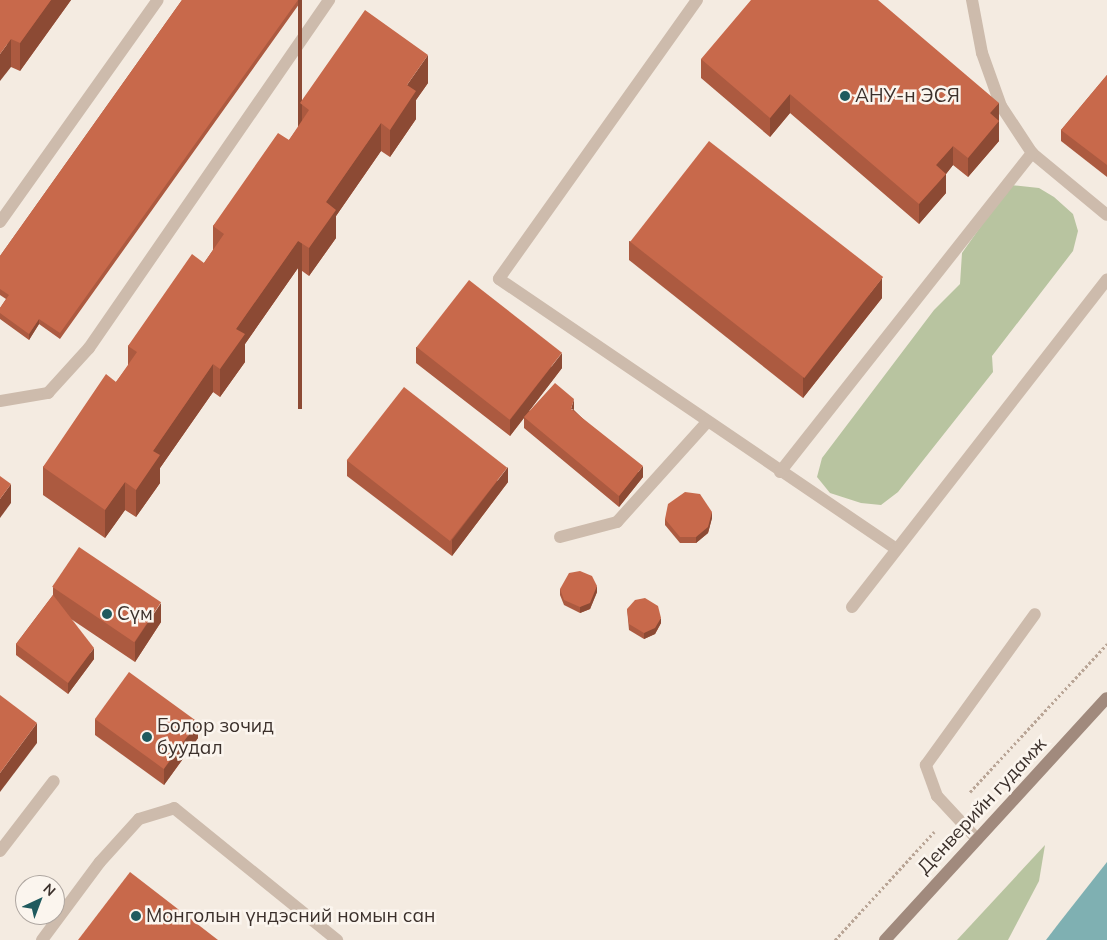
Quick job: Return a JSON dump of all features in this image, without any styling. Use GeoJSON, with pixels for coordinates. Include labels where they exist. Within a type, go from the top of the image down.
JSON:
{"type":"FeatureCollection","features":[{"type":"Feature","properties":{"kind":"street","name":"Денверийн гудамж"},"geometry":{"type":"LineString","coordinates":[[885,940],[1107,698]]}},
{"type":"Feature","properties":{"kind":"lane"},"geometry":{"type":"LineString","coordinates":[[0,222],[158,0]]}},
{"type":"Feature","properties":{"kind":"lane"},"geometry":{"type":"LineString","coordinates":[[0,401],[48,393],[89,348],[329,0]]}},
{"type":"Feature","properties":{"kind":"lane"},"geometry":{"type":"LineString","coordinates":[[697,0],[499,279],[896,550]]}},
{"type":"Feature","properties":{"kind":"lane"},"geometry":{"type":"LineString","coordinates":[[972,0],[982,53],[1001,106],[1032,153],[1107,215]]}},
{"type":"Feature","properties":{"kind":"lane"},"geometry":{"type":"LineString","coordinates":[[780,472],[1032,153]]}},
{"type":"Feature","properties":{"kind":"lane"},"geometry":{"type":"LineString","coordinates":[[852,607],[1107,280]]}},
{"type":"Feature","properties":{"kind":"lane"},"geometry":{"type":"LineString","coordinates":[[560,537],[617,522],[707,422]]}},
{"type":"Feature","properties":{"kind":"lane"},"geometry":{"type":"LineString","coordinates":[[977,839],[937,796],[926,765],[1035,614]]}},
{"type":"Feature","properties":{"kind":"lane"},"geometry":{"type":"LineString","coordinates":[[0,851],[54,781]]}},
{"type":"Feature","properties":{"kind":"lane"},"geometry":{"type":"LineString","coordinates":[[42,940],[100,862],[140,819],[174,808],[337,940]]}},
{"type":"Feature","properties":{"kind":"green space"},"geometry":{"type":"Polygon","coordinates":[[[1010,185],[1039,188],[1054,197],[1073,214],[1078,231],[1073,251],[992,356],[993,372],[898,492],[881,505],[861,503],[830,493],[817,477],[822,458],[934,310],[960,284],[962,253],[1010,185]]]}},
{"type":"Feature","properties":{"kind":"green space"},"geometry":{"type":"Polygon","coordinates":[[[1045,845],[1039,881],[1008,940],[957,940],[1045,845]]]}},
{"type":"Feature","properties":{"kind":"water"},"geometry":{"type":"Polygon","coordinates":[[[1107,862],[1107,940],[1046,940],[1059,923],[1107,862]]]}},
{"type":"Feature","properties":{"kind":"building"},"geometry":{"type":"Polygon","coordinates":[[[0,0],[51,0],[20,43],[11,39],[0,54],[0,0]]]}},
{"type":"Feature","properties":{"kind":"building"},"geometry":{"type":"Polygon","coordinates":[[[182,0],[298,0],[60,333],[39,319],[29,334],[0,313],[0,308],[9,295],[0,289],[0,256],[182,0]]]}},
{"type":"Feature","properties":{"kind":"building","name":"АНУ-н ЭСЯ"},"geometry":{"type":"Polygon","coordinates":[[[751,0],[878,0],[999,103],[990,113],[999,121],[968,158],[953,146],[936,165],[946,174],[919,204],[790,94],[770,118],[701,59],[751,0]]]}},
{"type":"Feature","properties":{"kind":"building"},"geometry":{"type":"Polygon","coordinates":[[[365,10],[428,55],[407,85],[416,91],[390,130],[381,123],[326,202],[336,210],[309,248],[298,241],[236,329],[245,334],[220,369],[213,364],[153,451],[160,455],[136,490],[125,482],[105,510],[43,467],[106,374],[116,382],[137,352],[128,346],[192,254],[204,263],[224,234],[213,226],[278,133],[289,140],[309,110],[300,103],[365,10]]]}},
{"type":"Feature","properties":{"kind":"building"},"geometry":{"type":"Polygon","coordinates":[[[1107,75],[1107,165],[1061,130],[1107,75]]]}},
{"type":"Feature","properties":{"kind":"building"},"geometry":{"type":"Polygon","coordinates":[[[709,141],[883,277],[804,378],[630,242],[709,141]]]}},
{"type":"Feature","properties":{"kind":"building"},"geometry":{"type":"Polygon","coordinates":[[[469,280],[562,353],[510,420],[417,347],[469,280]]]}},
{"type":"Feature","properties":{"kind":"building"},"geometry":{"type":"Polygon","coordinates":[[[555,383],[574,399],[571,409],[643,466],[619,496],[524,417],[555,383]]]}},
{"type":"Feature","properties":{"kind":"building"},"geometry":{"type":"Polygon","coordinates":[[[404,387],[507,468],[450,541],[347,460],[404,387]]]}},
{"type":"Feature","properties":{"kind":"building"},"geometry":{"type":"Polygon","coordinates":[[[0,476],[11,484],[0,499],[0,476]]]}},
{"type":"Feature","properties":{"kind":"building"},"geometry":{"type":"Polygon","coordinates":[[[685,492],[700,494],[712,512],[708,527],[696,537],[680,537],[665,519],[668,504],[685,492]]]}},
{"type":"Feature","properties":{"kind":"building"},"geometry":{"type":"Polygon","coordinates":[[[79,547],[161,602],[134,642],[52,587],[79,547]]]}},
{"type":"Feature","properties":{"kind":"building"},"geometry":{"type":"Polygon","coordinates":[[[580,571],[592,576],[597,586],[590,603],[580,607],[564,600],[560,589],[569,573],[580,571]]]}},
{"type":"Feature","properties":{"kind":"building"},"geometry":{"type":"Polygon","coordinates":[[[53,595],[94,648],[68,683],[16,644],[53,595]]]}},
{"type":"Feature","properties":{"kind":"building"},"geometry":{"type":"Polygon","coordinates":[[[645,598],[658,606],[661,618],[655,628],[644,633],[629,624],[627,609],[635,600],[645,598]]]}},
{"type":"Feature","properties":{"kind":"building","name":"Болор зочид буудал"},"geometry":{"type":"Polygon","coordinates":[[[129,672],[198,722],[164,769],[95,719],[129,672]]]}},
{"type":"Feature","properties":{"kind":"building"},"geometry":{"type":"Polygon","coordinates":[[[0,695],[37,723],[0,773],[0,695]]]}},
{"type":"Feature","properties":{"kind":"building"},"geometry":{"type":"Polygon","coordinates":[[[130,872],[218,940],[78,940],[130,872]]]}},
{"type":"Feature","properties":{"kind":"place","name":"АНУ-н ЭСЯ"},"geometry":{"type":"Point","coordinates":[845,96]}},
{"type":"Feature","properties":{"kind":"place","name":"Сүм"},"geometry":{"type":"Point","coordinates":[107,614]}},
{"type":"Feature","properties":{"kind":"place","name":"Болор зочид буудал"},"geometry":{"type":"Point","coordinates":[147,737]}},
{"type":"Feature","properties":{"kind":"place","name":"Монголын үндэсний номын сан"},"geometry":{"type":"Point","coordinates":[136,916]}}]}
